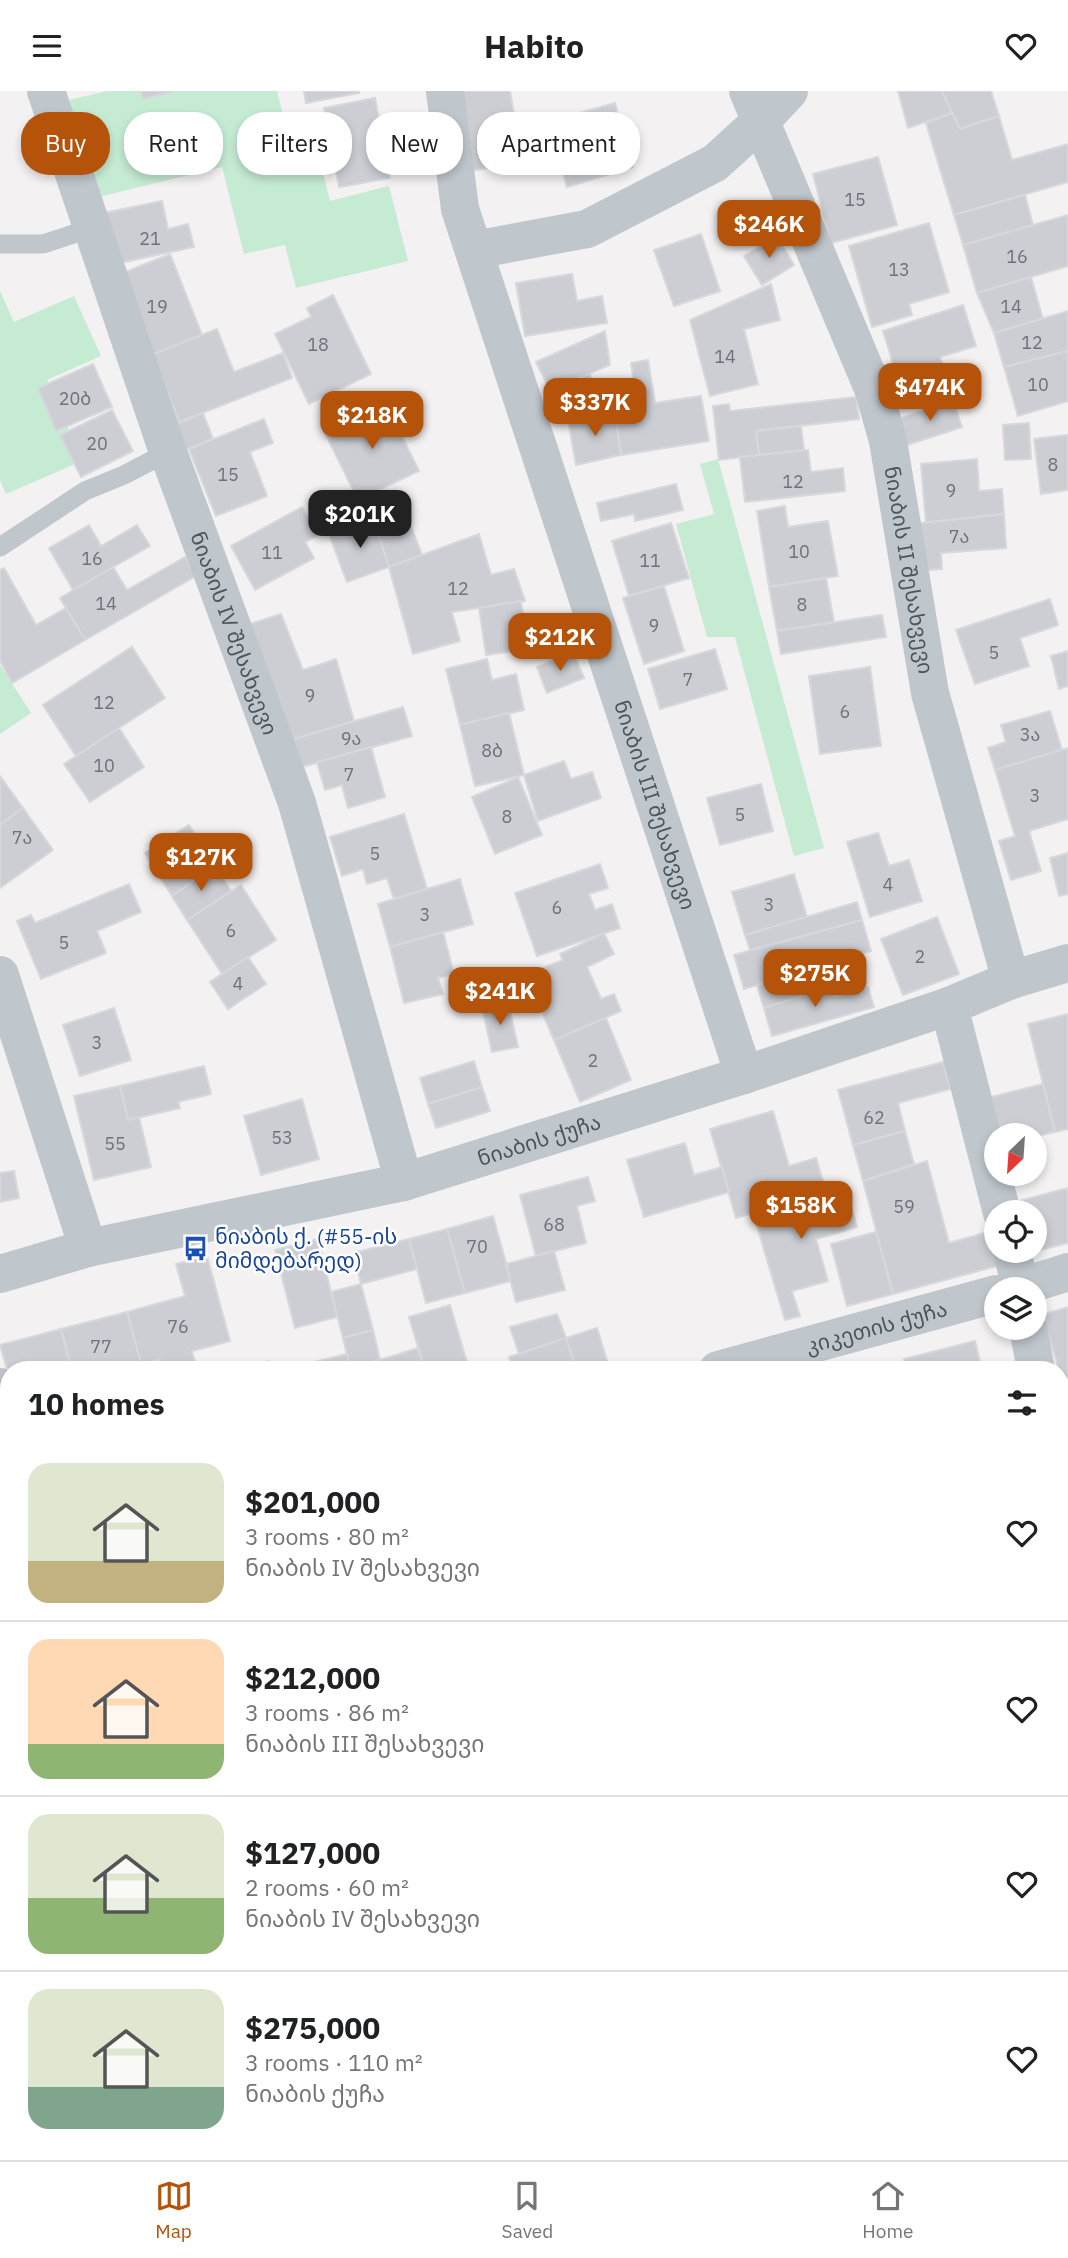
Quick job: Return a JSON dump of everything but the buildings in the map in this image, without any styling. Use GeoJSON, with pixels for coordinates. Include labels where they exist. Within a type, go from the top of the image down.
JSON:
{"type":"FeatureCollection","features":[{"type":"Feature","properties":{"kind":"street","name":"ნიაბის IV შესახვევი"},"geometry":{"type":"LineString","coordinates":[[46,91],[168,452],[297,803],[404,1182]]}},
{"type":"Feature","properties":{"kind":"street","name":"ნიაბის III შესახვევი"},"geometry":{"type":"LineString","coordinates":[[445,91],[460,209],[744,1075]]}},
{"type":"Feature","properties":{"kind":"street"},"geometry":{"type":"LineString","coordinates":[[474,250],[587,229],[715,163],[755,106],[789,91]]}},
{"type":"Feature","properties":{"kind":"street","name":"ნიაბის II შესახვევი"},"geometry":{"type":"LineString","coordinates":[[755,106],[878,404],[888,441],[930,694],[1011,980]]}},
{"type":"Feature","properties":{"kind":"street","name":"ნიაბის ქუჩა"},"geometry":{"type":"LineString","coordinates":[[0,1274],[88,1248],[404,1182],[744,1075],[949,1006],[1011,980],[1068,963]]}},
{"type":"Feature","properties":{"kind":"street"},"geometry":{"type":"LineString","coordinates":[[0,975],[88,1248]]}},
{"type":"Feature","properties":{"kind":"street"},"geometry":{"type":"LineString","coordinates":[[949,1006],[999,1200]]}},
{"type":"Feature","properties":{"kind":"street","name":"კიკეთის ქუჩა"},"geometry":{"type":"LineString","coordinates":[[1040,1277],[1068,1272]]}},
{"type":"Feature","properties":{"kind":"street","name":"კიკეთის ქუჩა"},"geometry":{"type":"LineString","coordinates":[[748,1361],[984,1290]]}},
{"type":"Feature","properties":{"kind":"street"},"geometry":{"type":"LineString","coordinates":[[1030,1340],[1034,1361]]}},
{"type":"Feature","properties":{"kind":"lane"},"geometry":{"type":"LineString","coordinates":[[0,244],[43,244],[92,228]]}},
{"type":"Feature","properties":{"kind":"lane"},"geometry":{"type":"LineString","coordinates":[[0,547],[86,491],[168,452]]}},
{"type":"Feature","properties":{"kind":"green space"},"geometry":{"type":"Polygon","coordinates":[[[107,91],[277,91],[282,112],[237,112],[237,175],[324,175],[330,201],[389,186],[408,261],[296,288],[285,245],[244,254],[223,171],[223,112],[124,112],[124,175],[189,175],[94,198],[88,175],[110,175],[110,112],[72,112],[69,100],[107,91]]]}},
{"type":"Feature","properties":{"kind":"green space"},"geometry":{"type":"Polygon","coordinates":[[[0,291],[14,322],[74,296],[101,356],[47,380],[82,461],[6,494],[0,480],[0,291]]]}},
{"type":"Feature","properties":{"kind":"green space"},"geometry":{"type":"Polygon","coordinates":[[[718,459],[824,848],[794,856],[735,637],[707,637],[676,524],[714,514],[700,464],[718,459]]]}},
{"type":"Feature","properties":{"kind":"green space"},"geometry":{"type":"Polygon","coordinates":[[[0,665],[31,713],[0,734],[0,665]]]}},
{"type":"Feature","properties":{"kind":"place","name":"ნიაბის ქ. (#55-ის მიმდებარედ)"},"geometry":{"type":"Point","coordinates":[195,1248]}}]}
